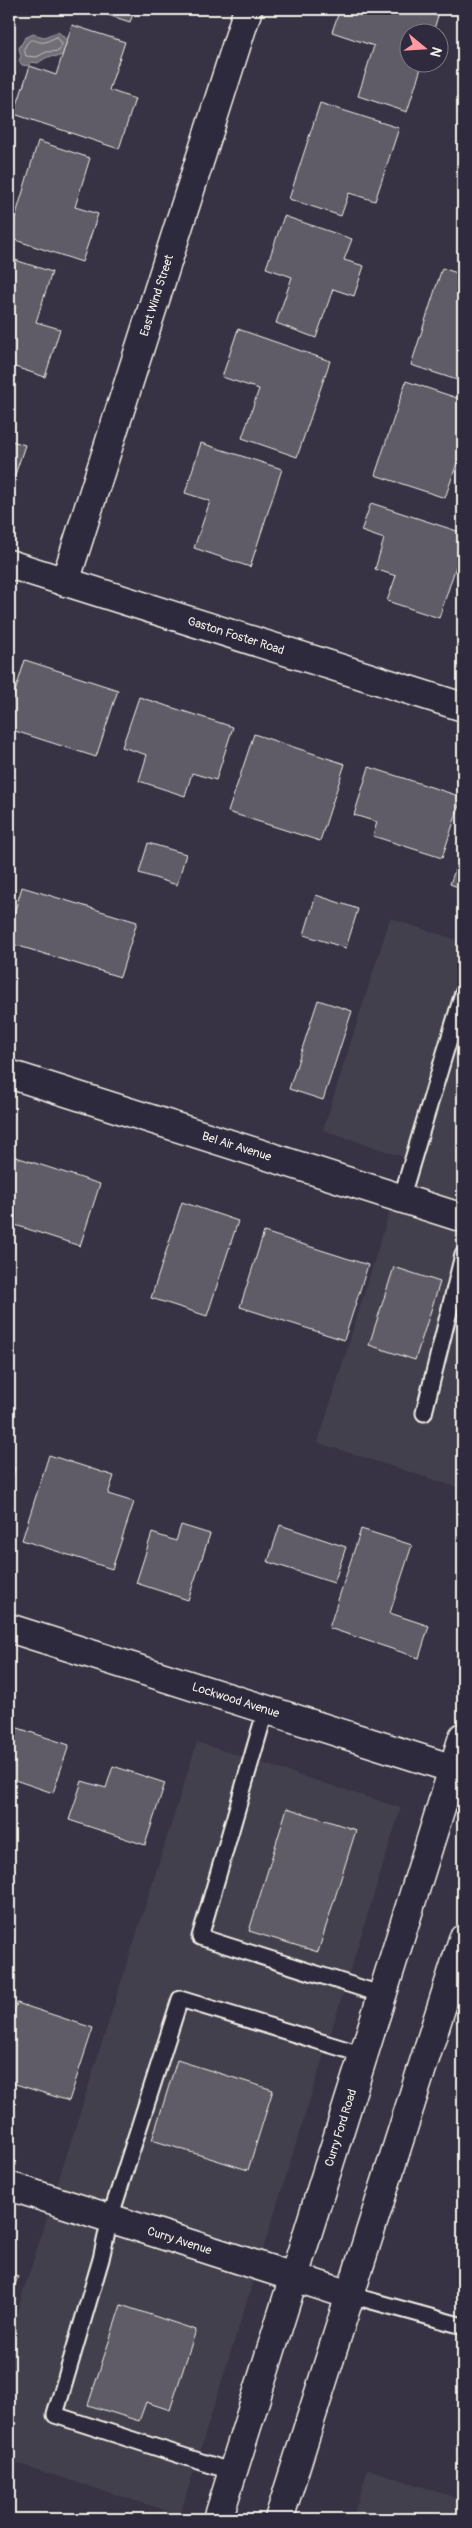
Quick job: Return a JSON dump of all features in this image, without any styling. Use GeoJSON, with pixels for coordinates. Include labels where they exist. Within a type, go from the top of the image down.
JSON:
{"type":"FeatureCollection","features":[{"type":"Feature","properties":{"kind":"street","name":"East Wind Street"},"geometry":{"type":"LineString","coordinates":[[65,582],[248,9]]}},
{"type":"Feature","properties":{"kind":"street","name":"Gaston Foster Road"},"geometry":{"type":"LineString","coordinates":[[9,564],[463,707]]}},
{"type":"Feature","properties":{"kind":"street","name":"Bel Air Avenue"},"geometry":{"type":"LineString","coordinates":[[9,1074],[463,1218]]}},
{"type":"Feature","properties":{"kind":"street","name":"Lockwood Avenue"},"geometry":{"type":"LineString","coordinates":[[9,1628],[458,1770]]}},
{"type":"Feature","properties":{"kind":"street","name":"Curry Ford Road"},"geometry":{"type":"LineString","coordinates":[[218,2519],[383,1995],[458,1770],[463,1738]]}},
{"type":"Feature","properties":{"kind":"street"},"geometry":{"type":"LineString","coordinates":[[279,2519],[461,1956]]}},
{"type":"Feature","properties":{"kind":"street","name":"Curry Avenue"},"geometry":{"type":"LineString","coordinates":[[9,2186],[350,2295]]}},
{"type":"Feature","properties":{"kind":"lane"},"geometry":{"type":"LineString","coordinates":[[401,1198],[463,992]]}},
{"type":"Feature","properties":{"kind":"lane"},"geometry":{"type":"LineString","coordinates":[[424,1413],[463,1255]]}},
{"type":"Feature","properties":{"kind":"lane"},"geometry":{"type":"LineString","coordinates":[[266,1709],[200,1937],[383,1995]]}},
{"type":"Feature","properties":{"kind":"lane"},"geometry":{"type":"LineString","coordinates":[[233,2472],[55,2416],[101,2259],[110,2218],[180,1999],[364,2055]]}},
{"type":"Feature","properties":{"kind":"lane"},"geometry":{"type":"LineString","coordinates":[[350,2295],[463,2326]]}},
{"type":"Feature","properties":{"kind":"shaded area"},"geometry":{"type":"Polygon","coordinates":[[[390,918],[463,942],[463,1489],[318,1443],[406,1158],[323,1130],[390,918]]]}},
{"type":"Feature","properties":{"kind":"shaded area"},"geometry":{"type":"Polygon","coordinates":[[[197,1742],[401,1808],[180,2515],[9,2461],[9,2337],[197,1742]]]}},
{"type":"Feature","properties":{"kind":"shaded area"},"geometry":{"type":"Polygon","coordinates":[[[368,2469],[463,2500],[463,2519],[352,2519],[368,2469]]]}},
{"type":"Feature","properties":{"kind":"water"},"geometry":{"type":"Polygon","coordinates":[[[57,32],[63,36],[67,43],[64,54],[58,57],[48,57],[38,63],[31,62],[29,66],[22,65],[19,61],[21,56],[19,48],[25,38],[33,34],[44,37],[57,32]]]}},
{"type":"Feature","properties":{"kind":"building"},"geometry":{"type":"Polygon","coordinates":[[[89,9],[135,9],[130,22],[89,9]]]}},
{"type":"Feature","properties":{"kind":"building"},"geometry":{"type":"Polygon","coordinates":[[[340,9],[415,9],[438,16],[436,22],[400,22],[400,72],[420,72],[407,112],[358,96],[374,46],[332,32],[340,9]]]}},
{"type":"Feature","properties":{"kind":"building"},"geometry":{"type":"Polygon","coordinates":[[[72,25],[125,42],[109,90],[135,99],[119,149],[14,114],[30,66],[56,75],[72,25]]]}},
{"type":"Feature","properties":{"kind":"building"},"geometry":{"type":"Polygon","coordinates":[[[320,103],[399,128],[375,201],[349,193],[341,216],[289,199],[320,103]]]}},
{"type":"Feature","properties":{"kind":"building"},"geometry":{"type":"Polygon","coordinates":[[[38,141],[90,158],[75,207],[98,214],[82,262],[9,238],[38,141]]]}},
{"type":"Feature","properties":{"kind":"building"},"geometry":{"type":"Polygon","coordinates":[[[284,216],[352,239],[344,260],[364,266],[354,296],[333,289],[316,338],[276,323],[292,277],[266,268],[284,216]]]}},
{"type":"Feature","properties":{"kind":"building"},"geometry":{"type":"Polygon","coordinates":[[[9,258],[52,272],[36,322],[60,329],[45,377],[9,365],[9,258]]]}},
{"type":"Feature","properties":{"kind":"building"},"geometry":{"type":"Polygon","coordinates":[[[442,268],[463,275],[463,382],[411,365],[442,268]]]}},
{"type":"Feature","properties":{"kind":"building"},"geometry":{"type":"Polygon","coordinates":[[[238,329],[330,361],[297,457],[242,438],[259,389],[222,377],[238,329]]]}},
{"type":"Feature","properties":{"kind":"building"},"geometry":{"type":"Polygon","coordinates":[[[406,381],[463,400],[463,452],[461,451],[445,498],[375,475],[406,381]]]}},
{"type":"Feature","properties":{"kind":"building"},"geometry":{"type":"Polygon","coordinates":[[[9,440],[25,445],[9,493],[9,440]]]}},
{"type":"Feature","properties":{"kind":"building"},"geometry":{"type":"Polygon","coordinates":[[[201,443],[282,469],[250,567],[194,548],[210,501],[185,493],[201,443]]]}},
{"type":"Feature","properties":{"kind":"building"},"geometry":{"type":"Polygon","coordinates":[[[371,503],[463,533],[463,545],[439,618],[387,601],[396,576],[375,569],[384,539],[361,531],[371,503]]]}},
{"type":"Feature","properties":{"kind":"building"},"geometry":{"type":"Polygon","coordinates":[[[25,660],[118,690],[96,757],[9,729],[9,711],[25,660]]]}},
{"type":"Feature","properties":{"kind":"building"},"geometry":{"type":"Polygon","coordinates":[[[139,697],[233,727],[216,780],[192,773],[185,796],[139,781],[147,755],[122,747],[139,697]]]}},
{"type":"Feature","properties":{"kind":"building"},"geometry":{"type":"Polygon","coordinates":[[[254,734],[345,764],[320,841],[228,812],[254,734]]]}},
{"type":"Feature","properties":{"kind":"building"},"geometry":{"type":"Polygon","coordinates":[[[369,767],[462,797],[442,858],[373,836],[377,822],[354,815],[369,767]]]}},
{"type":"Feature","properties":{"kind":"building"},"geometry":{"type":"Polygon","coordinates":[[[148,843],[186,854],[177,885],[139,873],[148,843]]]}},
{"type":"Feature","properties":{"kind":"building"},"geometry":{"type":"Polygon","coordinates":[[[463,847],[463,889],[450,884],[463,847]]]}},
{"type":"Feature","properties":{"kind":"building"},"geometry":{"type":"Polygon","coordinates":[[[22,887],[137,922],[120,977],[9,943],[9,930],[22,887]]]}},
{"type":"Feature","properties":{"kind":"building"},"geometry":{"type":"Polygon","coordinates":[[[316,895],[358,909],[346,948],[304,935],[316,895]]]}},
{"type":"Feature","properties":{"kind":"building"},"geometry":{"type":"Polygon","coordinates":[[[318,1000],[352,1011],[323,1100],[289,1089],[318,1000]]]}},
{"type":"Feature","properties":{"kind":"building"},"geometry":{"type":"Polygon","coordinates":[[[13,1156],[100,1184],[80,1246],[9,1223],[9,1168],[13,1156]]]}},
{"type":"Feature","properties":{"kind":"building"},"geometry":{"type":"Polygon","coordinates":[[[182,1202],[238,1221],[207,1316],[151,1298],[182,1202]]]}},
{"type":"Feature","properties":{"kind":"building"},"geometry":{"type":"Polygon","coordinates":[[[264,1232],[368,1265],[344,1340],[240,1307],[264,1232]]]}},
{"type":"Feature","properties":{"kind":"building"},"geometry":{"type":"Polygon","coordinates":[[[394,1267],[440,1282],[415,1360],[369,1345],[394,1267]]]}},
{"type":"Feature","properties":{"kind":"building"},"geometry":{"type":"Polygon","coordinates":[[[49,1455],[114,1476],[108,1494],[134,1502],[112,1569],[22,1540],[49,1455]]]}},
{"type":"Feature","properties":{"kind":"building"},"geometry":{"type":"Polygon","coordinates":[[[9,1466],[15,1468],[9,1488],[9,1466]]]}},
{"type":"Feature","properties":{"kind":"building"},"geometry":{"type":"Polygon","coordinates":[[[181,1525],[210,1534],[188,1600],[136,1583],[152,1533],[176,1541],[181,1525]]]}},
{"type":"Feature","properties":{"kind":"building"},"geometry":{"type":"Polygon","coordinates":[[[280,1525],[346,1547],[334,1583],[268,1562],[280,1525]]]}},
{"type":"Feature","properties":{"kind":"building"},"geometry":{"type":"Polygon","coordinates":[[[361,1529],[412,1545],[390,1613],[429,1626],[419,1658],[329,1628],[361,1529]]]}},
{"type":"Feature","properties":{"kind":"building"},"geometry":{"type":"Polygon","coordinates":[[[9,1725],[69,1745],[53,1793],[9,1778],[9,1725]]]}},
{"type":"Feature","properties":{"kind":"building"},"geometry":{"type":"Polygon","coordinates":[[[113,1766],[165,1783],[145,1845],[69,1820],[82,1781],[106,1788],[113,1766]]]}},
{"type":"Feature","properties":{"kind":"building"},"geometry":{"type":"Polygon","coordinates":[[[287,1808],[356,1830],[318,1952],[249,1931],[287,1808]]]}},
{"type":"Feature","properties":{"kind":"building"},"geometry":{"type":"Polygon","coordinates":[[[17,2003],[93,2028],[69,2101],[9,2082],[9,2028],[17,2003]]]}},
{"type":"Feature","properties":{"kind":"building"},"geometry":{"type":"Polygon","coordinates":[[[177,2060],[273,2090],[248,2170],[152,2140],[177,2060]]]}},
{"type":"Feature","properties":{"kind":"building"},"geometry":{"type":"Polygon","coordinates":[[[9,2273],[18,2276],[9,2303],[9,2273]]]}},
{"type":"Feature","properties":{"kind":"building"},"geometry":{"type":"Polygon","coordinates":[[[121,2305],[196,2330],[170,2410],[146,2402],[139,2421],[88,2405],[121,2305]]]}}]}
